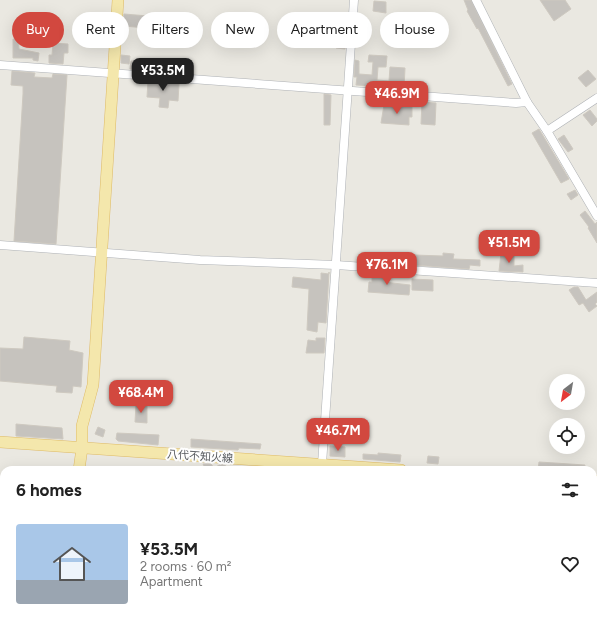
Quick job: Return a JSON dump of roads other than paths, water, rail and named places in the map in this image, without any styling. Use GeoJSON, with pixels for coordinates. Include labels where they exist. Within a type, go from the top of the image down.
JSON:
{"type":"FeatureCollection","features":[{"type":"Feature","properties":{"kind":"main road"},"geometry":{"type":"LineString","coordinates":[[80,466],[82,448],[82,426],[93,385],[118,0]]}},
{"type":"Feature","properties":{"kind":"main road","name":"八代不知火線"},"geometry":{"type":"LineString","coordinates":[[0,442],[348,466]]}},
{"type":"Feature","properties":{"kind":"street"},"geometry":{"type":"LineString","coordinates":[[322,464],[354,0]]}},
{"type":"Feature","properties":{"kind":"street"},"geometry":{"type":"LineString","coordinates":[[476,0],[527,102],[547,131],[597,216]]}},
{"type":"Feature","properties":{"kind":"street"},"geometry":{"type":"LineString","coordinates":[[0,65],[516,103],[527,102]]}},
{"type":"Feature","properties":{"kind":"street"},"geometry":{"type":"LineString","coordinates":[[547,131],[597,98]]}},
{"type":"Feature","properties":{"kind":"street"},"geometry":{"type":"LineString","coordinates":[[0,245],[200,260],[336,265],[597,283]]}}]}
